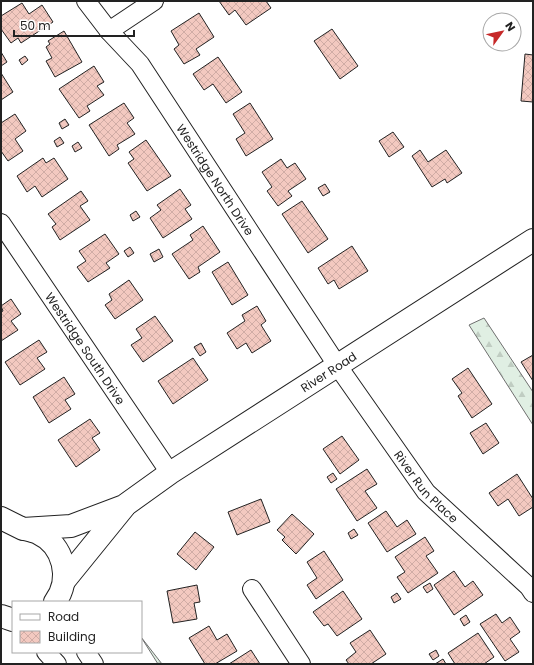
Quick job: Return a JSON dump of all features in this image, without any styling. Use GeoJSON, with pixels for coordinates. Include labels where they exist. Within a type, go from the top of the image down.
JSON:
{"type":"FeatureCollection","features":[{"type":"Feature","properties":{"kind":"main road","name":"River Road"},"geometry":{"type":"LineString","coordinates":[[1,533],[8,530],[71,526],[124,506],[170,473],[533,240]]}},
{"type":"Feature","properties":{"kind":"main road","name":"River Road"},"geometry":{"type":"LineString","coordinates":[[61,595],[124,506]]}},
{"type":"Feature","properties":{"kind":"main road"},"geometry":{"type":"LineString","coordinates":[[1,518],[23,529],[38,532],[50,541],[59,552],[64,566],[61,595]]}},
{"type":"Feature","properties":{"kind":"main road"},"geometry":{"type":"LineString","coordinates":[[1,616],[12,620]]}},
{"type":"Feature","properties":{"kind":"street","name":"Westridge North Drive"},"geometry":{"type":"LineString","coordinates":[[86,1],[109,31],[140,64],[337,365]]}},
{"type":"Feature","properties":{"kind":"street"},"geometry":{"type":"LineString","coordinates":[[109,31],[154,1]]}},
{"type":"Feature","properties":{"kind":"street","name":"Westridge South Drive"},"geometry":{"type":"LineString","coordinates":[[1,223],[170,473]]}},
{"type":"Feature","properties":{"kind":"street","name":"River Run Place"},"geometry":{"type":"LineString","coordinates":[[337,365],[426,492],[529,587],[533,593]]}},
{"type":"Feature","properties":{"kind":"street"},"geometry":{"type":"LineString","coordinates":[[252,589],[301,664]]}},
{"type":"Feature","properties":{"kind":"street"},"geometry":{"type":"LineString","coordinates":[[47,653],[57,664]]}},
{"type":"Feature","properties":{"kind":"street"},"geometry":{"type":"LineString","coordinates":[[87,653],[94,664]]}},
{"type":"Feature","properties":{"kind":"green space"},"geometry":{"type":"Polygon","coordinates":[[[484,318],[533,392],[533,425],[469,325],[484,318]]]}},
{"type":"Feature","properties":{"kind":"green space"},"geometry":{"type":"Polygon","coordinates":[[[142,638],[162,664],[158,664],[142,639],[142,638]]]}},
{"type":"Feature","properties":{"kind":"building"},"geometry":{"type":"Polygon","coordinates":[[[219,1],[266,1],[271,8],[246,25],[235,10],[229,15],[219,1]]]}},
{"type":"Feature","properties":{"kind":"building"},"geometry":{"type":"Polygon","coordinates":[[[22,3],[29,14],[42,5],[53,22],[21,43],[18,38],[11,43],[1,29],[1,16],[22,3]]]}},
{"type":"Feature","properties":{"kind":"building"},"geometry":{"type":"Polygon","coordinates":[[[199,13],[214,37],[196,49],[200,55],[184,64],[174,49],[179,45],[171,31],[199,13]]]}},
{"type":"Feature","properties":{"kind":"building"},"geometry":{"type":"Polygon","coordinates":[[[332,29],[358,66],[340,79],[314,41],[332,29]]]}},
{"type":"Feature","properties":{"kind":"building"},"geometry":{"type":"Polygon","coordinates":[[[64,31],[82,62],[55,77],[46,61],[52,58],[46,47],[50,44],[48,41],[64,31]]]}},
{"type":"Feature","properties":{"kind":"building"},"geometry":{"type":"Polygon","coordinates":[[[1,52],[7,62],[1,66],[1,52]]]}},
{"type":"Feature","properties":{"kind":"building"},"geometry":{"type":"Polygon","coordinates":[[[525,54],[533,55],[533,102],[521,101],[525,54]]]}},
{"type":"Feature","properties":{"kind":"building"},"geometry":{"type":"Polygon","coordinates":[[[25,56],[28,60],[22,65],[19,60],[25,56]]]}},
{"type":"Feature","properties":{"kind":"building"},"geometry":{"type":"Polygon","coordinates":[[[218,57],[242,92],[226,103],[213,84],[204,90],[193,74],[218,57]]]}},
{"type":"Feature","properties":{"kind":"building"},"geometry":{"type":"Polygon","coordinates":[[[94,66],[104,82],[97,86],[104,95],[87,106],[90,111],[79,118],[59,89],[94,66]]]}},
{"type":"Feature","properties":{"kind":"building"},"geometry":{"type":"Polygon","coordinates":[[[1,73],[13,92],[1,100],[1,73]]]}},
{"type":"Feature","properties":{"kind":"building"},"geometry":{"type":"Polygon","coordinates":[[[124,103],[134,118],[127,123],[135,134],[117,145],[119,149],[109,156],[89,125],[124,103]]]}},
{"type":"Feature","properties":{"kind":"building"},"geometry":{"type":"Polygon","coordinates":[[[250,103],[273,139],[246,156],[236,139],[245,133],[233,114],[250,103]]]}},
{"type":"Feature","properties":{"kind":"building"},"geometry":{"type":"Polygon","coordinates":[[[15,114],[26,131],[15,139],[23,151],[8,161],[1,151],[1,123],[15,114]]]}},
{"type":"Feature","properties":{"kind":"building"},"geometry":{"type":"Polygon","coordinates":[[[65,119],[69,125],[62,129],[59,123],[65,119]]]}},
{"type":"Feature","properties":{"kind":"building"},"geometry":{"type":"Polygon","coordinates":[[[393,132],[404,147],[389,157],[379,141],[393,132]]]}},
{"type":"Feature","properties":{"kind":"building"},"geometry":{"type":"Polygon","coordinates":[[[60,137],[64,143],[57,147],[54,141],[60,137]]]}},
{"type":"Feature","properties":{"kind":"building"},"geometry":{"type":"Polygon","coordinates":[[[146,140],[171,176],[147,191],[128,163],[134,159],[129,152],[146,140]]]}},
{"type":"Feature","properties":{"kind":"building"},"geometry":{"type":"Polygon","coordinates":[[[78,142],[82,148],[75,152],[72,146],[78,142]]]}},
{"type":"Feature","properties":{"kind":"building"},"geometry":{"type":"Polygon","coordinates":[[[420,150],[428,162],[446,150],[462,173],[447,183],[445,179],[432,187],[412,156],[420,150]]]}},
{"type":"Feature","properties":{"kind":"building"},"geometry":{"type":"Polygon","coordinates":[[[43,158],[46,163],[54,158],[68,179],[42,197],[35,186],[27,192],[17,176],[43,158]]]}},
{"type":"Feature","properties":{"kind":"building"},"geometry":{"type":"Polygon","coordinates":[[[281,159],[287,168],[295,163],[306,179],[288,191],[292,196],[278,206],[267,191],[272,187],[262,172],[281,159]]]}},
{"type":"Feature","properties":{"kind":"building"},"geometry":{"type":"Polygon","coordinates":[[[325,184],[330,192],[323,196],[318,188],[325,184]]]}},
{"type":"Feature","properties":{"kind":"building"},"geometry":{"type":"Polygon","coordinates":[[[180,189],[191,205],[185,209],[192,219],[163,238],[150,218],[161,210],[157,205],[180,189]]]}},
{"type":"Feature","properties":{"kind":"building"},"geometry":{"type":"Polygon","coordinates":[[[81,191],[88,201],[80,206],[90,220],[60,240],[52,227],[56,224],[48,214],[81,191]]]}},
{"type":"Feature","properties":{"kind":"building"},"geometry":{"type":"Polygon","coordinates":[[[302,201],[328,239],[308,253],[282,214],[302,201]]]}},
{"type":"Feature","properties":{"kind":"building"},"geometry":{"type":"Polygon","coordinates":[[[136,211],[140,217],[133,221],[130,215],[136,211]]]}},
{"type":"Feature","properties":{"kind":"building"},"geometry":{"type":"Polygon","coordinates":[[[203,226],[220,252],[198,267],[200,272],[189,279],[172,254],[193,240],[190,235],[203,226]]]}},
{"type":"Feature","properties":{"kind":"building"},"geometry":{"type":"Polygon","coordinates":[[[105,234],[119,254],[106,263],[110,268],[88,282],[77,267],[86,261],[79,251],[105,234]]]}},
{"type":"Feature","properties":{"kind":"building"},"geometry":{"type":"Polygon","coordinates":[[[352,246],[368,271],[339,289],[334,280],[328,284],[318,268],[352,246]]]}},
{"type":"Feature","properties":{"kind":"building"},"geometry":{"type":"Polygon","coordinates":[[[130,247],[134,253],[128,257],[124,251],[130,247]]]}},
{"type":"Feature","properties":{"kind":"building"},"geometry":{"type":"Polygon","coordinates":[[[159,249],[163,257],[154,262],[150,254],[159,249]]]}},
{"type":"Feature","properties":{"kind":"building"},"geometry":{"type":"Polygon","coordinates":[[[228,262],[248,295],[232,305],[212,272],[228,262]]]}},
{"type":"Feature","properties":{"kind":"building"},"geometry":{"type":"Polygon","coordinates":[[[129,280],[143,300],[115,319],[105,305],[112,300],[109,294],[129,280]]]}},
{"type":"Feature","properties":{"kind":"building"},"geometry":{"type":"Polygon","coordinates":[[[11,299],[21,314],[11,321],[18,330],[1,341],[1,312],[3,311],[1,306],[11,299]]]}},
{"type":"Feature","properties":{"kind":"building"},"geometry":{"type":"Polygon","coordinates":[[[257,306],[266,321],[261,325],[271,341],[252,353],[246,343],[237,349],[227,333],[245,321],[242,315],[257,306]]]}},
{"type":"Feature","properties":{"kind":"building"},"geometry":{"type":"Polygon","coordinates":[[[155,316],[173,341],[143,362],[131,345],[142,338],[136,329],[155,316]]]}},
{"type":"Feature","properties":{"kind":"building"},"geometry":{"type":"Polygon","coordinates":[[[39,340],[47,352],[37,358],[45,369],[20,385],[5,362],[39,340]]]}},
{"type":"Feature","properties":{"kind":"building"},"geometry":{"type":"Polygon","coordinates":[[[201,343],[206,352],[200,356],[194,347],[201,343]]]}},
{"type":"Feature","properties":{"kind":"building"},"geometry":{"type":"Polygon","coordinates":[[[533,355],[533,381],[521,362],[533,355]]]}},
{"type":"Feature","properties":{"kind":"building"},"geometry":{"type":"Polygon","coordinates":[[[193,358],[208,380],[173,404],[158,381],[193,358]]]}},
{"type":"Feature","properties":{"kind":"building"},"geometry":{"type":"Polygon","coordinates":[[[468,368],[492,404],[472,418],[458,396],[462,393],[452,379],[468,368]]]}},
{"type":"Feature","properties":{"kind":"building"},"geometry":{"type":"Polygon","coordinates":[[[64,377],[75,394],[65,400],[71,409],[49,423],[33,397],[64,377]]]}},
{"type":"Feature","properties":{"kind":"building"},"geometry":{"type":"Polygon","coordinates":[[[90,419],[100,433],[92,438],[100,450],[76,467],[58,440],[90,419]]]}},
{"type":"Feature","properties":{"kind":"building"},"geometry":{"type":"Polygon","coordinates":[[[486,423],[499,443],[483,454],[470,433],[486,423]]]}},
{"type":"Feature","properties":{"kind":"building"},"geometry":{"type":"Polygon","coordinates":[[[342,436],[359,460],[340,474],[323,449],[342,436]]]}},
{"type":"Feature","properties":{"kind":"building"},"geometry":{"type":"Polygon","coordinates":[[[367,469],[377,484],[365,491],[377,508],[357,521],[336,489],[367,469]]]}},
{"type":"Feature","properties":{"kind":"building"},"geometry":{"type":"Polygon","coordinates":[[[333,473],[337,479],[331,483],[327,477],[333,473]]]}},
{"type":"Feature","properties":{"kind":"building"},"geometry":{"type":"Polygon","coordinates":[[[517,474],[533,499],[533,507],[519,516],[508,499],[498,506],[489,493],[517,474]]]}},
{"type":"Feature","properties":{"kind":"building"},"geometry":{"type":"Polygon","coordinates":[[[261,499],[270,522],[237,535],[228,512],[261,499]]]}},
{"type":"Feature","properties":{"kind":"building"},"geometry":{"type":"Polygon","coordinates":[[[386,511],[397,527],[407,520],[416,534],[387,552],[368,523],[386,511]]]}},
{"type":"Feature","properties":{"kind":"building"},"geometry":{"type":"Polygon","coordinates":[[[292,514],[314,534],[296,554],[282,540],[285,537],[277,530],[292,514]]]}},
{"type":"Feature","properties":{"kind":"building"},"geometry":{"type":"Polygon","coordinates":[[[354,529],[358,535],[351,539],[348,533],[354,529]]]}},
{"type":"Feature","properties":{"kind":"building"},"geometry":{"type":"Polygon","coordinates":[[[195,532],[214,547],[196,570],[177,554],[195,532]]]}},
{"type":"Feature","properties":{"kind":"building"},"geometry":{"type":"Polygon","coordinates":[[[425,537],[434,551],[426,556],[438,573],[408,593],[397,577],[405,572],[395,557],[425,537]]]}},
{"type":"Feature","properties":{"kind":"building"},"geometry":{"type":"Polygon","coordinates":[[[324,551],[343,580],[316,599],[307,585],[317,578],[307,562],[324,551]]]}},
{"type":"Feature","properties":{"kind":"building"},"geometry":{"type":"Polygon","coordinates":[[[454,571],[465,587],[473,581],[483,595],[454,615],[434,585],[454,571]]]}},
{"type":"Feature","properties":{"kind":"building"},"geometry":{"type":"Polygon","coordinates":[[[430,583],[433,589],[427,593],[423,587],[430,583]]]}},
{"type":"Feature","properties":{"kind":"building"},"geometry":{"type":"Polygon","coordinates":[[[197,585],[200,602],[194,603],[197,619],[173,623],[167,591],[197,585]]]}},
{"type":"Feature","properties":{"kind":"building"},"geometry":{"type":"Polygon","coordinates":[[[343,591],[362,619],[337,636],[328,624],[324,626],[313,612],[343,591]]]}},
{"type":"Feature","properties":{"kind":"building"},"geometry":{"type":"Polygon","coordinates":[[[397,593],[401,599],[394,603],[391,597],[397,593]]]}},
{"type":"Feature","properties":{"kind":"building"},"geometry":{"type":"Polygon","coordinates":[[[496,614],[502,623],[510,617],[520,632],[510,639],[519,652],[505,661],[480,624],[496,614]]]}},
{"type":"Feature","properties":{"kind":"building"},"geometry":{"type":"Polygon","coordinates":[[[466,615],[470,622],[464,626],[460,619],[466,615]]]}},
{"type":"Feature","properties":{"kind":"building"},"geometry":{"type":"Polygon","coordinates":[[[209,626],[217,640],[227,634],[237,651],[215,664],[205,664],[189,638],[209,626]]]}},
{"type":"Feature","properties":{"kind":"building"},"geometry":{"type":"Polygon","coordinates":[[[370,630],[386,654],[371,664],[349,664],[346,660],[356,652],[350,643],[370,630]]]}},
{"type":"Feature","properties":{"kind":"building"},"geometry":{"type":"Polygon","coordinates":[[[478,633],[494,657],[484,664],[455,664],[448,653],[478,633]]]}},
{"type":"Feature","properties":{"kind":"building"},"geometry":{"type":"Polygon","coordinates":[[[251,650],[260,664],[229,664],[251,650]]]}},
{"type":"Feature","properties":{"kind":"building"},"geometry":{"type":"Polygon","coordinates":[[[436,650],[439,656],[433,660],[429,654],[436,650]]]}},
{"type":"Feature","properties":{"kind":"building"},"geometry":{"type":"Polygon","coordinates":[[[443,659],[446,664],[435,664],[443,659]]]}}]}
